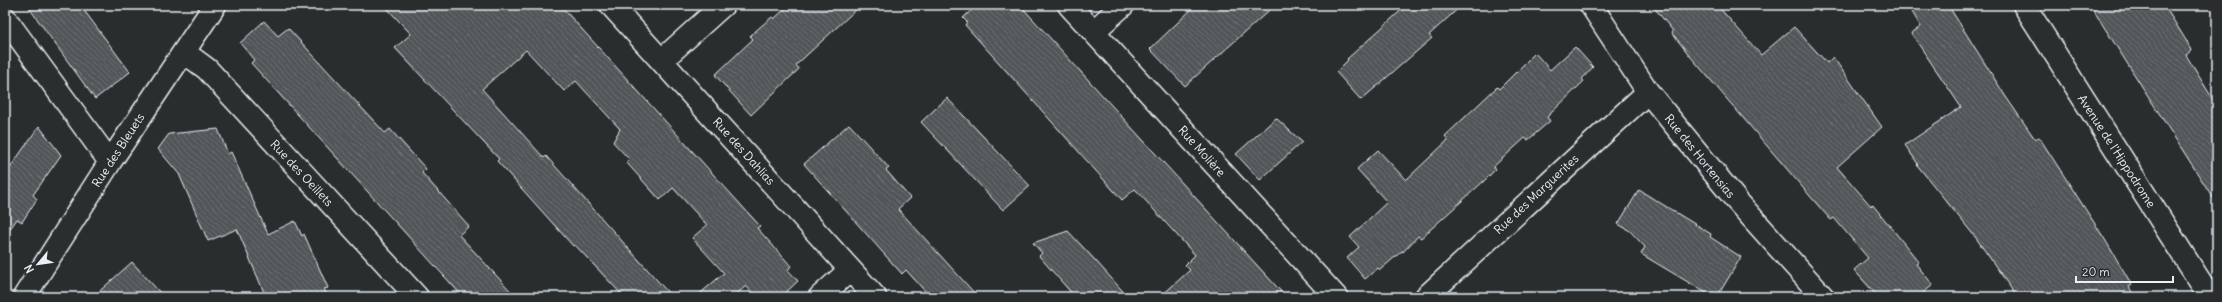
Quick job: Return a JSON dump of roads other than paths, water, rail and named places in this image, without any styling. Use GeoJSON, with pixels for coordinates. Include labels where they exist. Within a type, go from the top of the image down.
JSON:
{"type":"FeatureCollection","features":[{"type":"Feature","properties":{"kind":"street","name":"Rue des Bleuets"},"geometry":{"type":"LineString","coordinates":[[24,297],[110,162],[215,5]]}},
{"type":"Feature","properties":{"kind":"street","name":"Rue des Dahlias"},"geometry":{"type":"LineString","coordinates":[[611,5],[875,297]]}},
{"type":"Feature","properties":{"kind":"street"},"geometry":{"type":"LineString","coordinates":[[662,60],[723,5]]}},
{"type":"Feature","properties":{"kind":"street","name":"Rue Molière"},"geometry":{"type":"LineString","coordinates":[[1069,5],[1336,297]]}},
{"type":"Feature","properties":{"kind":"street"},"geometry":{"type":"LineString","coordinates":[[1094,31],[1123,5]]}},
{"type":"Feature","properties":{"kind":"street","name":"Rue des Hortensias"},"geometry":{"type":"LineString","coordinates":[[1591,5],[1648,92],[1737,201],[1822,297]]}},
{"type":"Feature","properties":{"kind":"street","name":"Avenue de l'Hippodrome"},"geometry":{"type":"LineString","coordinates":[[2024,5],[2210,297]]}},
{"type":"Feature","properties":{"kind":"street"},"geometry":{"type":"LineString","coordinates":[[5,18],[110,162]]}},
{"type":"Feature","properties":{"kind":"street","name":"Rue des Oeillets"},"geometry":{"type":"LineString","coordinates":[[184,52],[207,69],[417,297]]}},
{"type":"Feature","properties":{"kind":"street","name":"Rue des Marguerites"},"geometry":{"type":"LineString","coordinates":[[1426,297],[1648,92]]}},
{"type":"Feature","properties":{"kind":"street"},"geometry":{"type":"LineString","coordinates":[[820,297],[850,270]]}}]}
